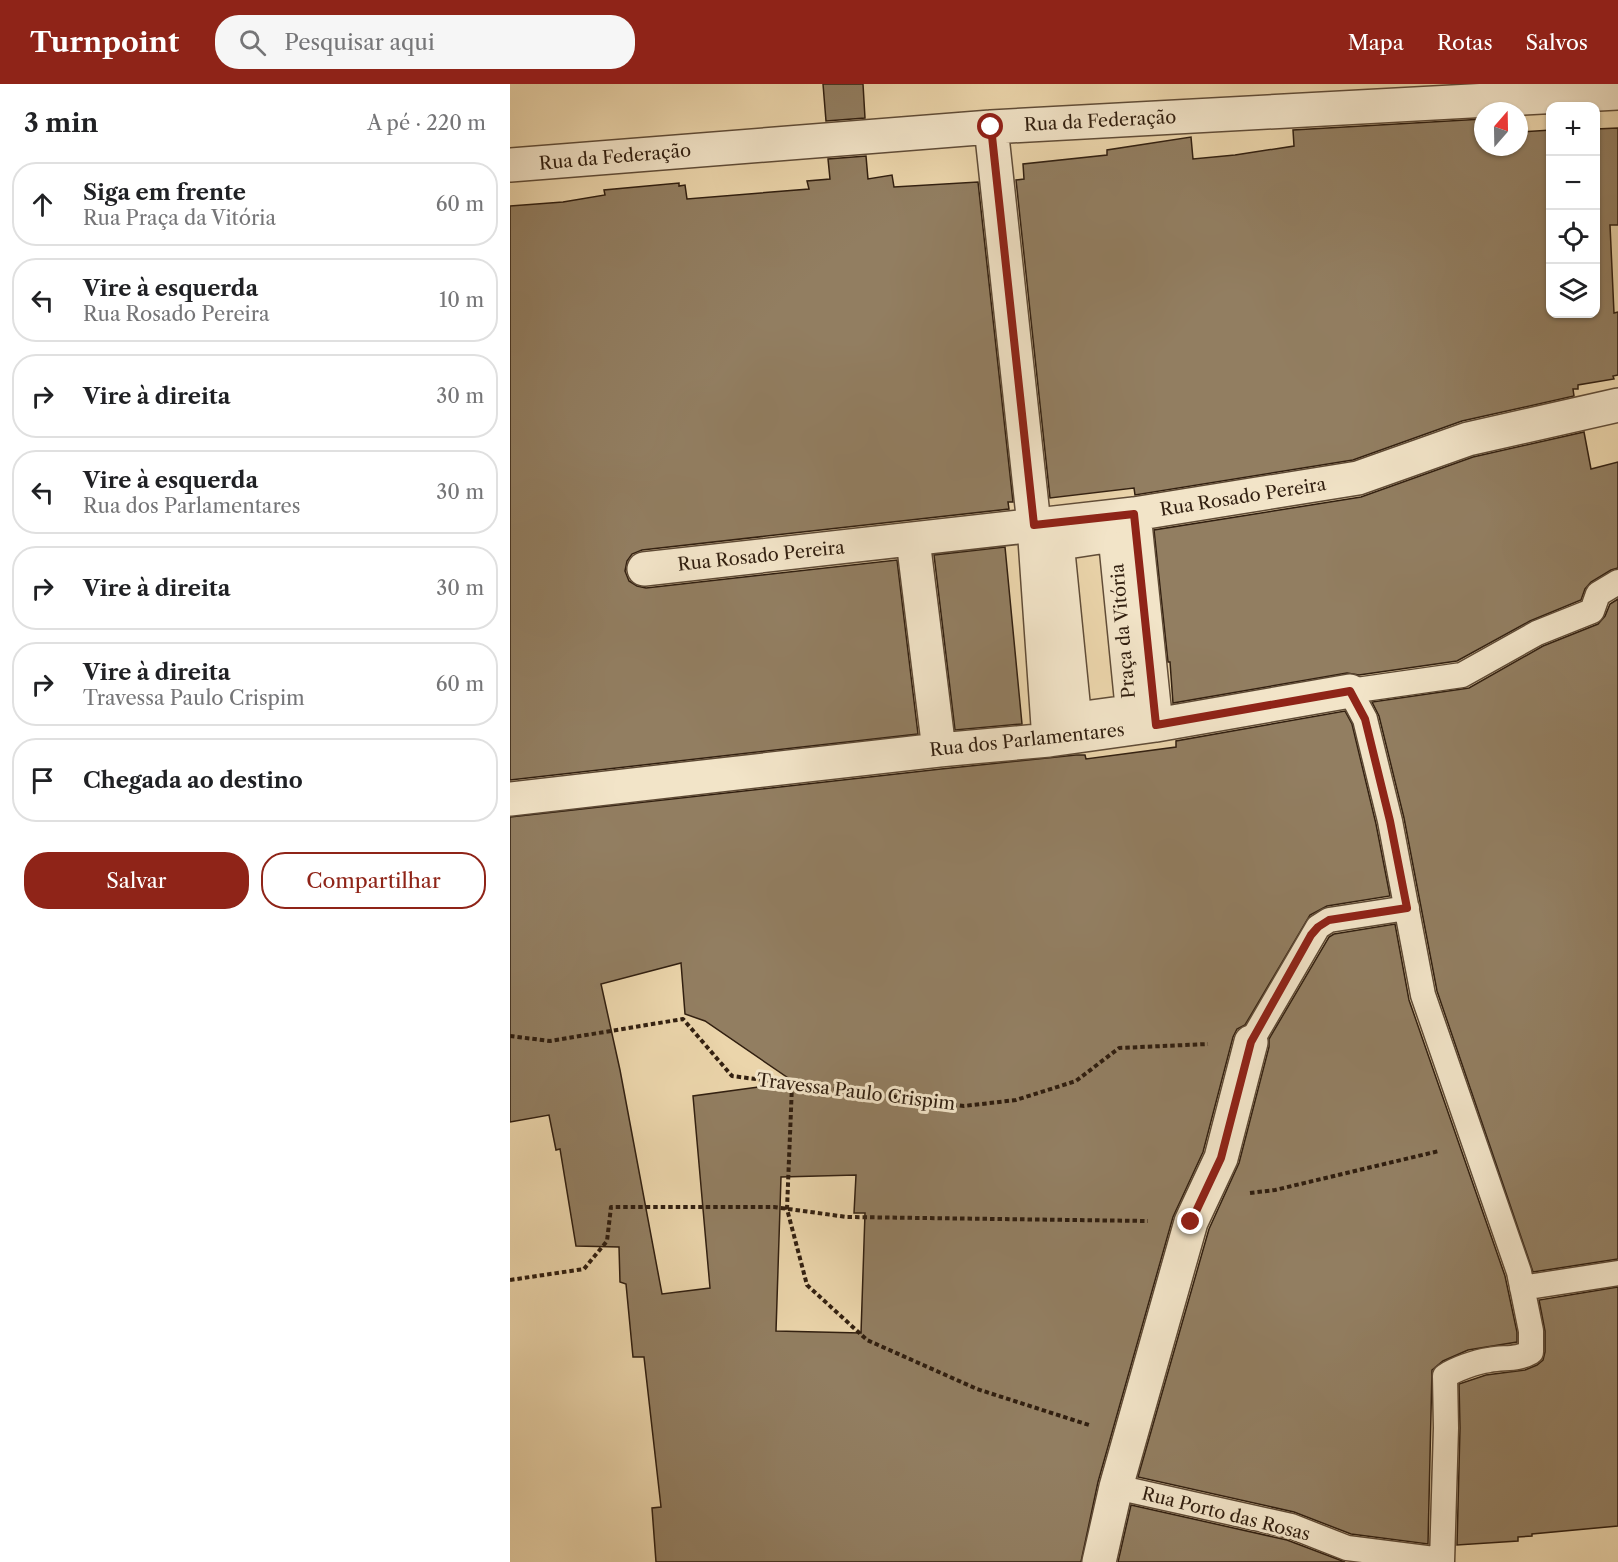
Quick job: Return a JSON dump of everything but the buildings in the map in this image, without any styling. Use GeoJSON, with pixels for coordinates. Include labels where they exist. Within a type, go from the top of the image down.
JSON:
{"type":"FeatureCollection","features":[{"type":"Feature","properties":{"kind":"street","name":"Rua da Federação"},"geometry":{"type":"LineString","coordinates":[[510,165],[991,127],[1281,97],[1618,93]]}},
{"type":"Feature","properties":{"kind":"street"},"geometry":{"type":"LineString","coordinates":[[991,127],[1034,525],[1049,740]]}},
{"type":"Feature","properties":{"kind":"street","name":"Rua Rosado Pereira"},"geometry":{"type":"LineString","coordinates":[[644,569],[1134,514],[1358,478],[1468,439],[1618,405]]}},
{"type":"Feature","properties":{"kind":"street"},"geometry":{"type":"LineString","coordinates":[[1134,514],[1156,725]]}},
{"type":"Feature","properties":{"kind":"street","name":"Praça da Vitória"},"geometry":{"type":"LineString","coordinates":[[1106,536],[1116,546],[1132,706],[1121,713],[1084,718],[1074,712],[1058,552],[1067,542],[1106,536]]}},
{"type":"Feature","properties":{"kind":"street"},"geometry":{"type":"LineString","coordinates":[[913,540],[939,750]]}},
{"type":"Feature","properties":{"kind":"street","name":"Rua dos Parlamentares"},"geometry":{"type":"LineString","coordinates":[[510,799],[939,750],[1049,740],[1156,725],[1350,691]]}},
{"type":"Feature","properties":{"kind":"street"},"geometry":{"type":"LineString","coordinates":[[1099,1562],[1116,1487],[1196,1210],[1221,1158],[1251,1042]]}},
{"type":"Feature","properties":{"kind":"lane","name":"Rua dos Parlamentares"},"geometry":{"type":"LineString","coordinates":[[1350,691],[1462,675],[1537,633],[1592,611],[1598,594],[1618,582]]}},
{"type":"Feature","properties":{"kind":"lane"},"geometry":{"type":"LineString","coordinates":[[1350,691],[1365,719],[1390,821],[1423,995],[1519,1272],[1531,1331],[1531,1352],[1524,1356],[1508,1360],[1489,1360],[1444,1376],[1446,1428],[1442,1561]]}},
{"type":"Feature","properties":{"kind":"lane"},"geometry":{"type":"LineString","coordinates":[[1251,1042],[1318,927],[1329,920],[1407,908]]}},
{"type":"Feature","properties":{"kind":"lane"},"geometry":{"type":"LineString","coordinates":[[1522,1288],[1618,1273]]}},
{"type":"Feature","properties":{"kind":"lane","name":"Rua Porto das Rosas"},"geometry":{"type":"LineString","coordinates":[[1116,1487],[1291,1526],[1347,1548],[1442,1561]]}},
{"type":"Feature","properties":{"kind":"path","name":"Travessa Paulo Crispim"},"geometry":{"type":"LineString","coordinates":[[510,1036],[550,1041],[683,1020],[732,1076],[964,1106],[1016,1100],[1076,1081],[1119,1048],[1251,1042]]}},
{"type":"Feature","properties":{"kind":"path"},"geometry":{"type":"LineString","coordinates":[[792,1084],[787,1209],[807,1285],[867,1340],[977,1389],[1130,1438]]}},
{"type":"Feature","properties":{"kind":"path"},"geometry":{"type":"LineString","coordinates":[[510,1280],[584,1269],[607,1241],[611,1207],[787,1209],[846,1217],[1196,1210],[1389,1164],[1474,1141]]}},
{"type":"Feature","properties":{"kind":"route"},"geometry":{"type":"LineString","coordinates":[[991,127],[1034,525],[1134,514],[1156,725],[1350,691],[1365,719],[1390,821],[1407,908],[1329,920],[1311,935],[1251,1042],[1221,1158],[1191,1222]]}}]}
